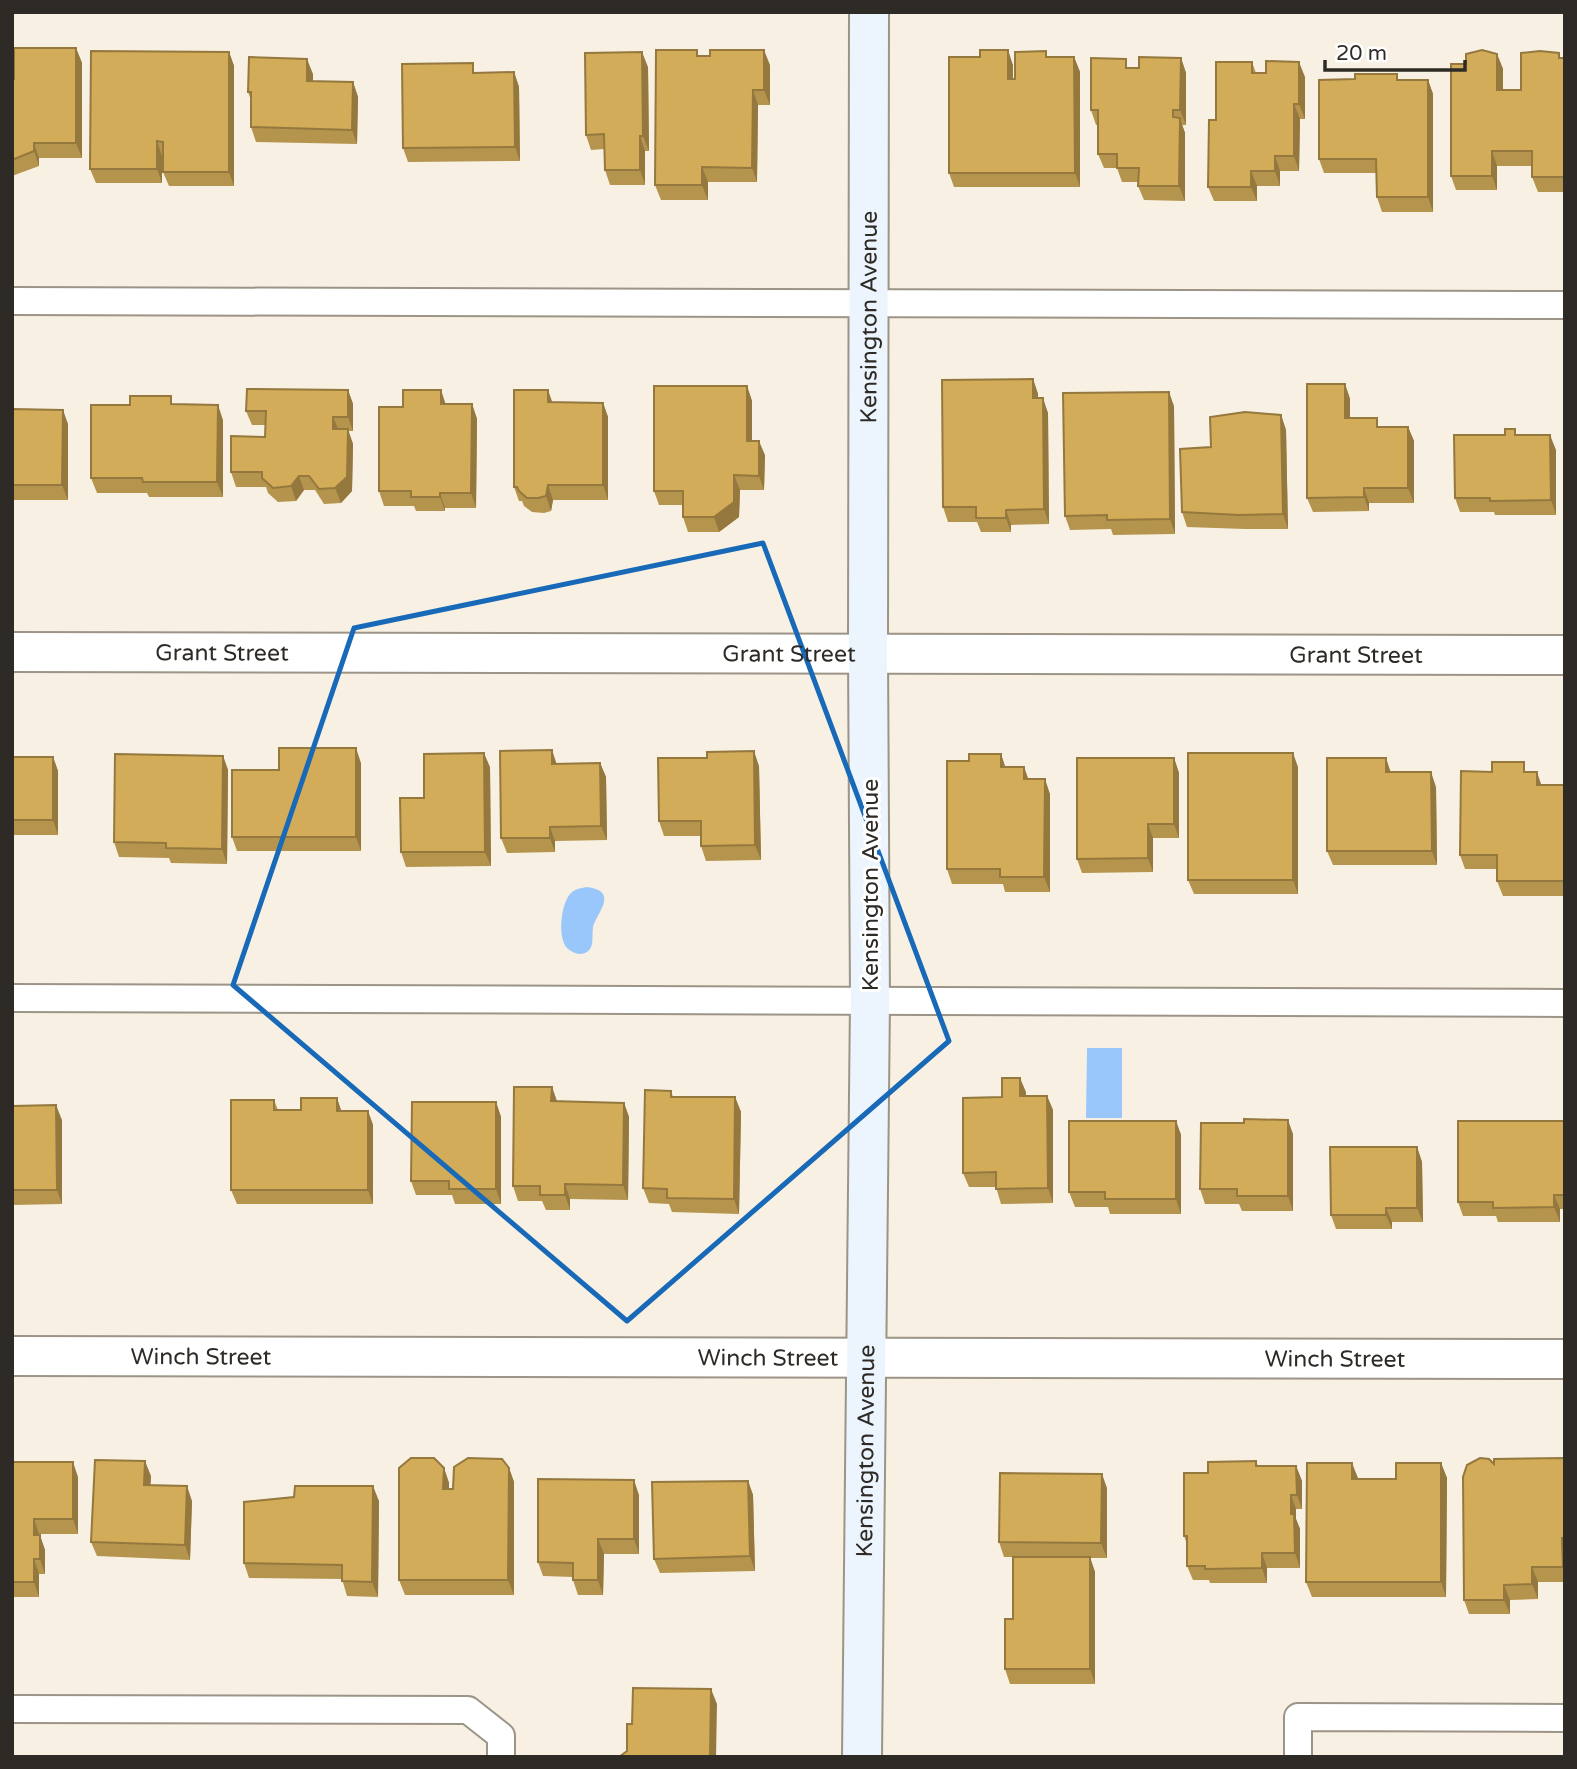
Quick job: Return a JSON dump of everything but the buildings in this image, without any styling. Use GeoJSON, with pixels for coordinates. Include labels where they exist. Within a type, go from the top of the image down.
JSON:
{"type":"FeatureCollection","features":[{"type":"Feature","properties":{"kind":"street","name":"Kensington Avenue"},"geometry":{"type":"LineString","coordinates":[[862,1757],[870,1001],[869,12]]}},
{"type":"Feature","properties":{"kind":"street","name":"Grant Street"},"geometry":{"type":"LineString","coordinates":[[12,652],[1565,655]]}},
{"type":"Feature","properties":{"kind":"street","name":"Winch Street"},"geometry":{"type":"LineString","coordinates":[[12,1356],[1565,1359]]}},
{"type":"Feature","properties":{"kind":"lane"},"geometry":{"type":"LineString","coordinates":[[12,301],[1565,305]]}},
{"type":"Feature","properties":{"kind":"lane"},"geometry":{"type":"LineString","coordinates":[[12,998],[1565,1003]]}},
{"type":"Feature","properties":{"kind":"lane"},"geometry":{"type":"LineString","coordinates":[[12,1709],[468,1710],[501,1736],[501,1757]]}},
{"type":"Feature","properties":{"kind":"lane"},"geometry":{"type":"LineString","coordinates":[[1298,1757],[1298,1717],[1565,1718]]}},
{"type":"Feature","properties":{"kind":"highlighted area"},"geometry":{"type":"Polygon","coordinates":[[[763,543],[949,1041],[627,1321],[233,985],[354,628],[763,543]]]}},
{"type":"Feature","properties":{"kind":"water"},"geometry":{"type":"Polygon","coordinates":[[[587,887],[603,893],[604,904],[593,928],[590,948],[585,953],[578,954],[570,951],[564,943],[562,919],[568,897],[572,892],[587,887]]]}},
{"type":"Feature","properties":{"kind":"water"},"geometry":{"type":"Polygon","coordinates":[[[1087,1048],[1122,1048],[1122,1118],[1086,1118],[1087,1048]]]}}]}
